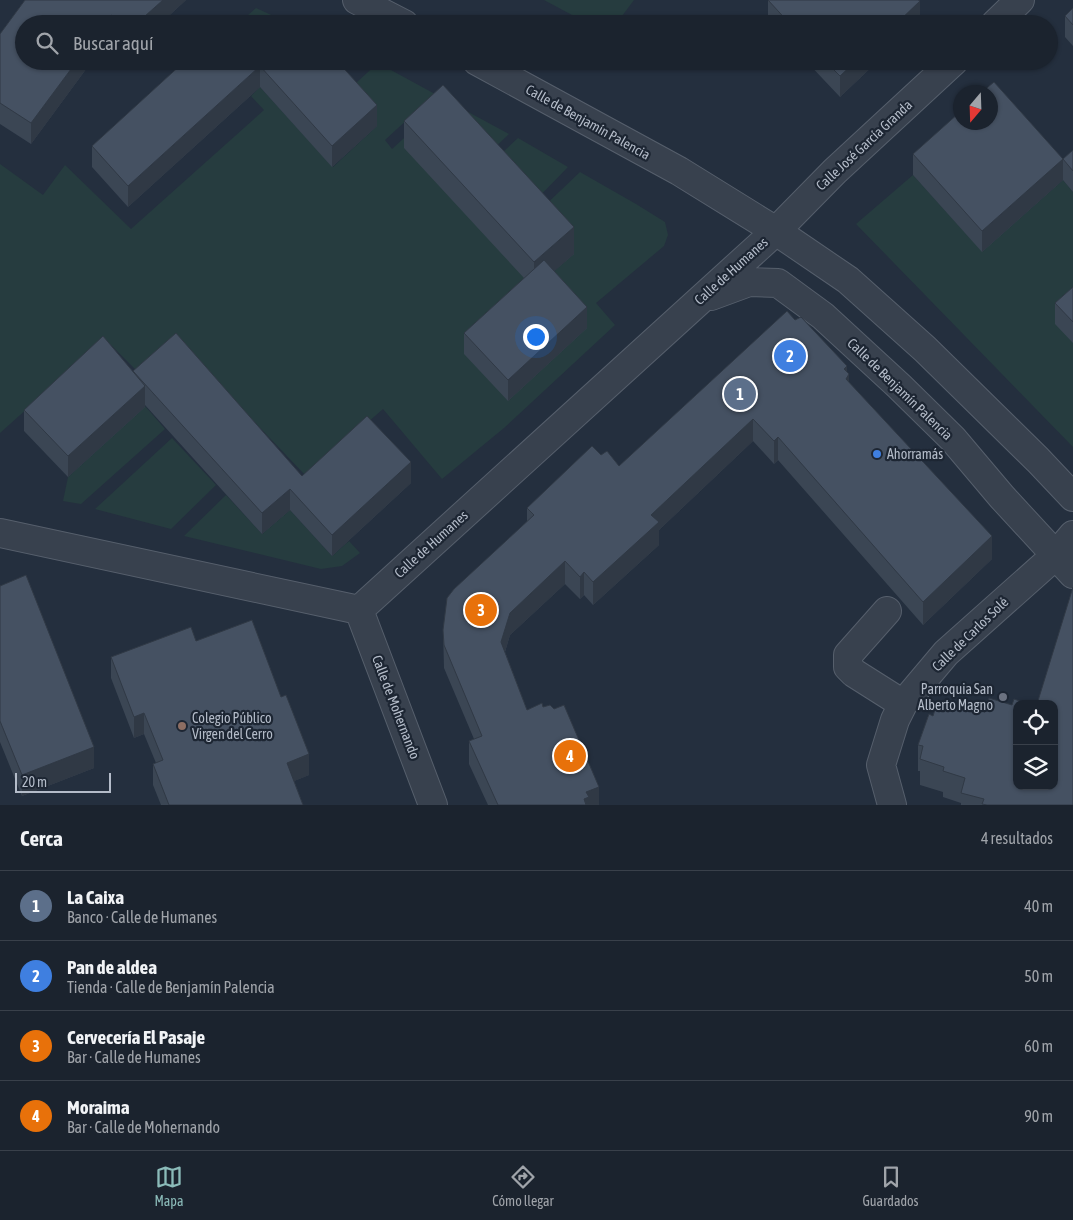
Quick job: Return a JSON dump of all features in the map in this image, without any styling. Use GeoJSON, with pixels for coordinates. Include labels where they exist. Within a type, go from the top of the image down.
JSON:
{"type":"FeatureCollection","features":[{"type":"Feature","properties":{"kind":"street"},"geometry":{"type":"LineString","coordinates":[[357,0],[386,15]]}},
{"type":"Feature","properties":{"kind":"street"},"geometry":{"type":"LineString","coordinates":[[1004,15],[1020,0]]}},
{"type":"Feature","properties":{"kind":"street","name":"Calle de Benjamín Palencia"},"geometry":{"type":"LineString","coordinates":[[494,70],[679,172],[776,231],[848,280],[925,348],[1038,460],[1073,498]]}},
{"type":"Feature","properties":{"kind":"street","name":"Calle José García Granda"},"geometry":{"type":"LineString","coordinates":[[776,231],[835,171],[944,70]]}},
{"type":"Feature","properties":{"kind":"street"},"geometry":{"type":"LineString","coordinates":[[700,299],[749,282],[778,283],[769,261],[776,231]]}},
{"type":"Feature","properties":{"kind":"street","name":"Calle de Humanes"},"geometry":{"type":"LineString","coordinates":[[359,610],[776,231]]}},
{"type":"Feature","properties":{"kind":"street","name":"Calle de Benjamín Palencia"},"geometry":{"type":"LineString","coordinates":[[778,283],[822,316],[900,386],[953,439],[1002,497],[1064,564]]}},
{"type":"Feature","properties":{"kind":"street"},"geometry":{"type":"LineString","coordinates":[[0,533],[359,610]]}},
{"type":"Feature","properties":{"kind":"street","name":"Calle de Carlos Solé"},"geometry":{"type":"LineString","coordinates":[[892,805],[881,765],[895,720],[903,704],[946,653],[1064,564],[1073,535]]}},
{"type":"Feature","properties":{"kind":"street","name":"Calle de Mohernando"},"geometry":{"type":"LineString","coordinates":[[359,610],[433,805]]}},
{"type":"Feature","properties":{"kind":"street"},"geometry":{"type":"LineString","coordinates":[[887,611],[848,654],[848,667],[854,673],[903,704]]}},
{"type":"Feature","properties":{"kind":"green space"},"geometry":{"type":"Polygon","coordinates":[[[544,0],[634,0],[623,15],[572,15],[544,0]]]}},
{"type":"Feature","properties":{"kind":"green space"},"geometry":{"type":"Polygon","coordinates":[[[256,8],[271,15],[248,15],[256,8]]]}},
{"type":"Feature","properties":{"kind":"green space"},"geometry":{"type":"Polygon","coordinates":[[[370,70],[391,70],[435,94],[385,140],[392,149],[446,100],[509,134],[485,157],[544,281],[537,213],[580,172],[665,222],[668,235],[664,246],[596,303],[615,325],[504,428],[442,479],[383,409],[306,476],[175,339],[138,372],[105,339],[0,433],[0,164],[43,195],[65,165],[131,229],[264,110],[251,96],[260,87],[333,167],[377,126],[346,92],[370,70]]]}},
{"type":"Feature","properties":{"kind":"green space"},"geometry":{"type":"Polygon","coordinates":[[[518,138],[568,167],[530,206],[491,163],[518,138]]]}},
{"type":"Feature","properties":{"kind":"green space"},"geometry":{"type":"Polygon","coordinates":[[[913,175],[982,251],[1063,180],[1073,192],[1073,447],[856,224],[913,175]]]}},
{"type":"Feature","properties":{"kind":"green space"},"geometry":{"type":"Polygon","coordinates":[[[145,406],[165,429],[81,504],[63,501],[68,477],[145,406]]]}},
{"type":"Feature","properties":{"kind":"green space"},"geometry":{"type":"Polygon","coordinates":[[[172,438],[216,485],[171,529],[95,509],[172,438]]]}},
{"type":"Feature","properties":{"kind":"green space"},"geometry":{"type":"Polygon","coordinates":[[[226,495],[262,534],[290,510],[332,556],[349,541],[360,553],[342,566],[321,569],[184,536],[226,495]]]}},
{"type":"Feature","properties":{"kind":"building"},"geometry":{"type":"Polygon","coordinates":[[[25,0],[163,0],[146,15],[15,15],[15,70],[70,70],[31,123],[0,103],[0,34],[25,0]]]}},
{"type":"Feature","properties":{"kind":"building"},"geometry":{"type":"Polygon","coordinates":[[[768,0],[920,1],[905,15],[782,15],[768,0]]]}},
{"type":"Feature","properties":{"kind":"building"},"geometry":{"type":"Polygon","coordinates":[[[1073,8],[1073,25],[1065,16],[1073,8]]]}},
{"type":"Feature","properties":{"kind":"building"},"geometry":{"type":"Polygon","coordinates":[[[175,70],[256,70],[128,186],[92,146],[175,70]]]}},
{"type":"Feature","properties":{"kind":"building"},"geometry":{"type":"Polygon","coordinates":[[[264,70],[345,70],[377,105],[332,146],[264,70]]]}},
{"type":"Feature","properties":{"kind":"building"},"geometry":{"type":"Polygon","coordinates":[[[834,70],[846,70],[840,76],[834,70]]]}},
{"type":"Feature","properties":{"kind":"building"},"geometry":{"type":"Polygon","coordinates":[[[443,85],[574,227],[534,262],[404,121],[443,85]]]}},
{"type":"Feature","properties":{"kind":"building"},"geometry":{"type":"Polygon","coordinates":[[[998,86],[1063,159],[982,231],[913,154],[953,118],[953,130],[998,130],[998,86]]]}},
{"type":"Feature","properties":{"kind":"building"},"geometry":{"type":"Polygon","coordinates":[[[1073,150],[1073,171],[1063,159],[1073,150]]]}},
{"type":"Feature","properties":{"kind":"building"},"geometry":{"type":"Polygon","coordinates":[[[544,260],[587,307],[508,380],[464,333],[544,260]]]}},
{"type":"Feature","properties":{"kind":"building"},"geometry":{"type":"Polygon","coordinates":[[[1073,287],[1073,322],[1055,303],[1073,287]]]}},
{"type":"Feature","properties":{"kind":"building"},"geometry":{"type":"Polygon","coordinates":[[[787,311],[795,320],[801,317],[847,366],[844,369],[849,374],[846,379],[992,536],[923,602],[778,437],[774,441],[753,419],[651,515],[659,522],[593,582],[584,572],[580,577],[565,561],[510,613],[501,642],[527,710],[542,703],[543,707],[550,705],[554,709],[564,705],[599,787],[586,792],[589,797],[584,799],[586,805],[498,805],[469,741],[482,736],[444,645],[443,630],[447,598],[454,589],[534,515],[527,508],[592,446],[601,455],[607,451],[619,466],[787,311]]]}},
{"type":"Feature","properties":{"kind":"building"},"geometry":{"type":"Polygon","coordinates":[[[176,333],[302,476],[367,416],[411,462],[332,535],[290,489],[262,513],[133,371],[176,333]]]}},
{"type":"Feature","properties":{"kind":"building"},"geometry":{"type":"Polygon","coordinates":[[[103,336],[145,386],[68,456],[24,410],[103,336]]]}},
{"type":"Feature","properties":{"kind":"building"},"geometry":{"type":"Polygon","coordinates":[[[26,575],[94,747],[22,775],[0,721],[0,586],[26,575]]]}},
{"type":"Feature","properties":{"kind":"building"},"geometry":{"type":"Polygon","coordinates":[[[1073,587],[1073,805],[982,804],[984,799],[961,793],[965,778],[943,771],[944,767],[920,759],[923,746],[918,745],[929,714],[933,716],[937,703],[960,710],[962,705],[985,712],[989,698],[1012,705],[1013,702],[1013,790],[1058,790],[1058,700],[1038,700],[1073,587]]]}},
{"type":"Feature","properties":{"kind":"building"},"geometry":{"type":"Polygon","coordinates":[[[252,620],[281,697],[286,695],[309,754],[287,763],[303,805],[169,805],[153,764],[163,760],[144,713],[134,717],[111,657],[191,627],[196,641],[252,620]]]}},
{"type":"Feature","properties":{"kind":"place","name":"Pan de aldea"},"geometry":{"type":"Point","coordinates":[790,356]}},
{"type":"Feature","properties":{"kind":"place","name":"La Caixa"},"geometry":{"type":"Point","coordinates":[740,394]}},
{"type":"Feature","properties":{"kind":"place","name":"Ahorramás"},"geometry":{"type":"Point","coordinates":[877,454]}},
{"type":"Feature","properties":{"kind":"place","name":"Cervecería El Pasaje"},"geometry":{"type":"Point","coordinates":[481,610]}},
{"type":"Feature","properties":{"kind":"place","name":"Parroquia San Alberto Magno"},"geometry":{"type":"Point","coordinates":[1003,697]}},
{"type":"Feature","properties":{"kind":"place","name":"Colegio Público Virgen del Cerro"},"geometry":{"type":"Point","coordinates":[182,726]}},
{"type":"Feature","properties":{"kind":"place","name":"Moraima"},"geometry":{"type":"Point","coordinates":[570,756]}}]}
